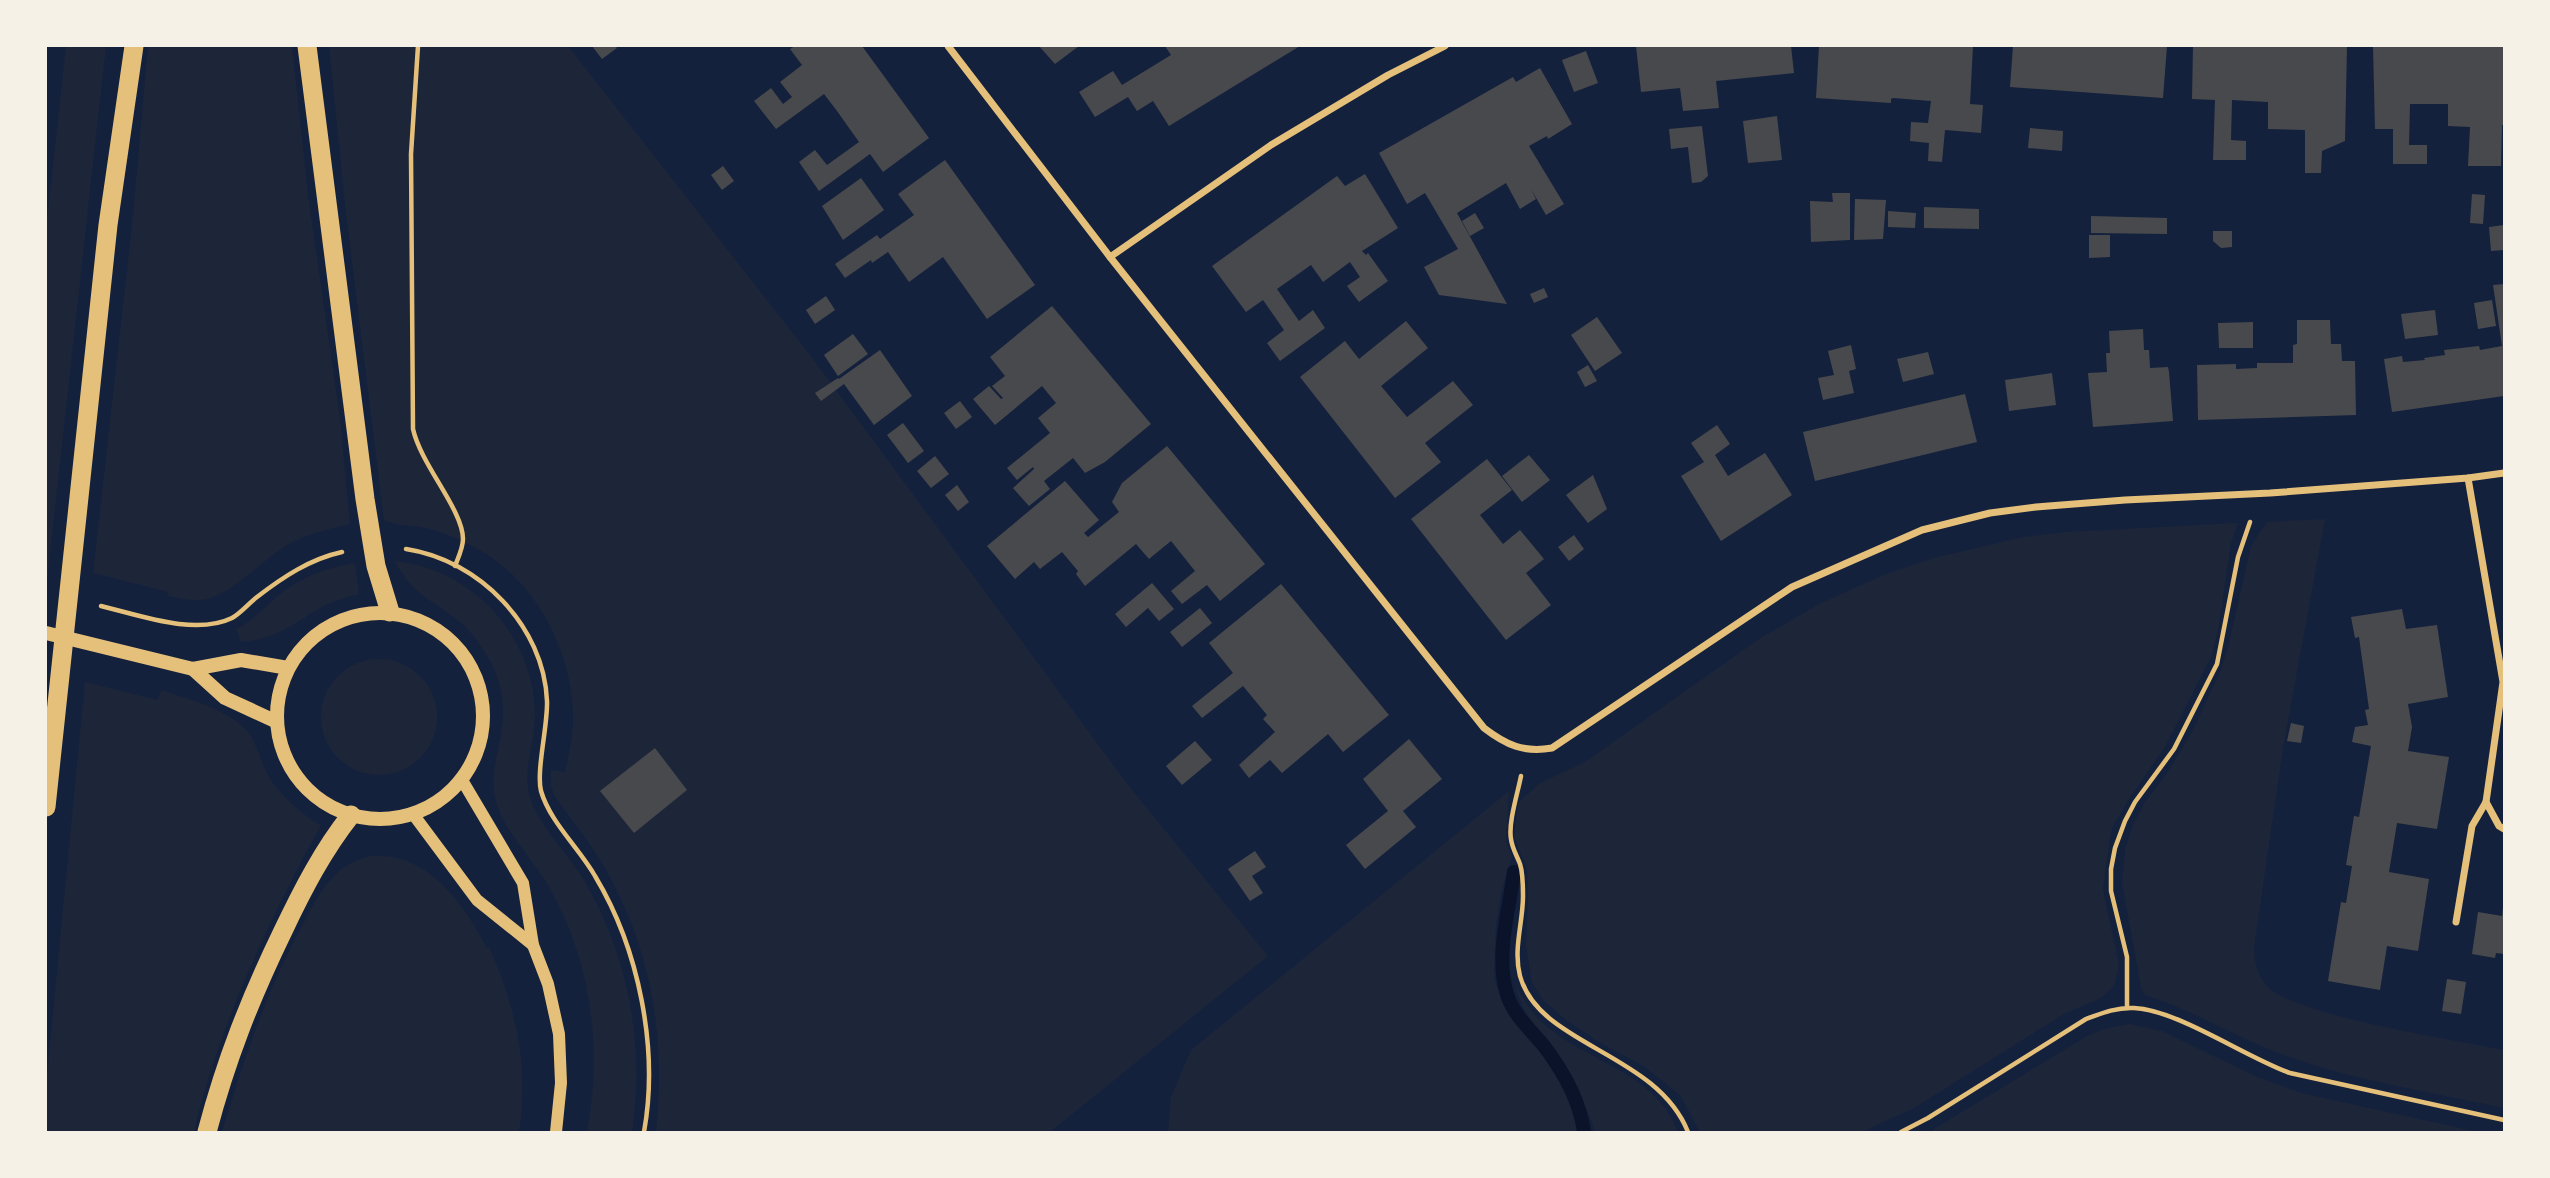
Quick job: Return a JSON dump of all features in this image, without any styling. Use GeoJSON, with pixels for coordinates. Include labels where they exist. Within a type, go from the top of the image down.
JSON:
{"type":"FeatureCollection","features":[{"type":"Feature","properties":{"kind":"highway"},"geometry":{"type":"LineString","coordinates":[[46,807],[108,225],[134,46]]}},
{"type":"Feature","properties":{"kind":"highway"},"geometry":{"type":"LineString","coordinates":[[307,46],[372,546],[390,612]]}},
{"type":"Feature","properties":{"kind":"highway"},"geometry":{"type":"LineString","coordinates":[[207,1132],[230,1051],[254,991],[299,898],[338,831],[351,815]]}},
{"type":"Feature","properties":{"kind":"main road"},"geometry":{"type":"LineString","coordinates":[[390,612],[421,620],[448,637],[469,661],[481,690],[484,721],[478,752],[462,780],[449,794],[432,806],[413,814],[393,819],[372,819],[351,815],[327,805],[307,790],[292,769],[282,746],[277,722],[277,703],[288,668],[306,643],[330,625],[359,614],[390,612]]}},
{"type":"Feature","properties":{"kind":"main road"},"geometry":{"type":"LineString","coordinates":[[46,633],[193,669],[241,660],[288,668]]}},
{"type":"Feature","properties":{"kind":"main road"},"geometry":{"type":"LineString","coordinates":[[193,669],[225,698],[277,722]]}},
{"type":"Feature","properties":{"kind":"street"},"geometry":{"type":"LineString","coordinates":[[948,46],[1110,257],[1484,728],[1499,740],[1526,750],[1552,748],[1792,587],[1922,530],[1990,513],[2036,507],[2255,494],[2504,473]]}},
{"type":"Feature","properties":{"kind":"street"},"geometry":{"type":"LineString","coordinates":[[1110,257],[1271,145],[1388,75],[1445,46]]}},
{"type":"Feature","properties":{"kind":"street"},"geometry":{"type":"LineString","coordinates":[[2456,922],[2472,825],[2486,802],[2503,682],[2468,478]]}},
{"type":"Feature","properties":{"kind":"street"},"geometry":{"type":"LineString","coordinates":[[462,780],[523,883],[533,945],[548,984],[559,1034],[561,1083],[556,1132]]}},
{"type":"Feature","properties":{"kind":"street"},"geometry":{"type":"LineString","coordinates":[[2486,802],[2499,826],[2504,829]]}},
{"type":"Feature","properties":{"kind":"street"},"geometry":{"type":"LineString","coordinates":[[413,814],[477,900],[533,945]]}},
{"type":"Feature","properties":{"kind":"path"},"geometry":{"type":"LineString","coordinates":[[418,46],[411,154],[413,429],[422,456],[461,524],[464,542],[455,566]]}},
{"type":"Feature","properties":{"kind":"path"},"geometry":{"type":"LineString","coordinates":[[2127,1009],[2126,957],[2111,891],[2115,848],[2124,821],[2174,749],[2217,664],[2238,557],[2250,522],[2255,494]]}},
{"type":"Feature","properties":{"kind":"path"},"geometry":{"type":"LineString","coordinates":[[147,617],[203,626],[234,617],[264,592],[319,557],[372,546],[416,551],[455,566],[489,587],[520,620],[538,657],[547,699],[541,789],[552,817],[582,852],[598,881],[616,917],[636,979],[649,1042],[648,1108],[644,1132]]}},
{"type":"Feature","properties":{"kind":"path"},"geometry":{"type":"LineString","coordinates":[[1526,750],[1510,836],[1521,867],[1523,898],[1517,957],[1520,976],[1527,993],[1543,1013],[1574,1035],[1637,1072],[1660,1090],[1676,1108],[1688,1132]]}},
{"type":"Feature","properties":{"kind":"path"},"geometry":{"type":"LineString","coordinates":[[1901,1132],[1939,1112],[2086,1019],[2111,1010],[2135,1008],[2160,1013],[2191,1026],[2265,1064],[2290,1073],[2504,1121]]}},
{"type":"Feature","properties":{"kind":"shaded area"},"geometry":{"type":"Polygon","coordinates":[[[66,46],[106,46],[46,589],[46,229],[66,46]]]}},
{"type":"Feature","properties":{"kind":"shaded area"},"geometry":{"type":"Polygon","coordinates":[[[148,46],[292,46],[308,195],[340,418],[350,524],[294,541],[233,586],[200,600],[167,596],[168,592],[93,573],[132,226],[148,46]]]}},
{"type":"Feature","properties":{"kind":"shaded area"},"geometry":{"type":"Polygon","coordinates":[[[329,46],[568,46],[810,355],[1128,785],[1268,956],[1050,1132],[656,1132],[659,1098],[657,1030],[645,964],[635,932],[606,870],[554,795],[551,786],[551,770],[565,772],[573,721],[571,689],[556,639],[530,594],[492,558],[442,533],[384,520],[345,205],[329,46]]]}},
{"type":"Feature","properties":{"kind":"shaded area"},"geometry":{"type":"Polygon","coordinates":[[[2325,519],[2283,748],[2254,948],[2257,969],[2268,987],[2284,997],[2310,1007],[2379,1026],[2504,1050],[2504,1108],[2313,1065],[2269,1049],[2181,1008],[2145,995],[2141,987],[2122,883],[2125,850],[2132,827],[2145,802],[2168,772],[2192,732],[2220,672],[2251,546],[2267,522],[2325,519]]]}},
{"type":"Feature","properties":{"kind":"shaded area"},"geometry":{"type":"Polygon","coordinates":[[[2238,523],[2231,543],[2212,655],[2165,747],[2112,828],[2103,889],[2119,965],[2114,986],[2101,998],[2064,1014],[1914,1108],[1862,1132],[1700,1132],[1680,1095],[1645,1067],[1599,1042],[1544,1001],[1532,983],[1526,945],[1527,869],[1514,837],[1518,803],[1540,783],[1585,762],[1759,639],[1819,604],[1886,574],[1934,558],[2023,537],[2066,532],[2238,523]]]}},
{"type":"Feature","properties":{"kind":"shaded area"},"geometry":{"type":"Polygon","coordinates":[[[395,561],[450,577],[473,592],[494,611],[511,634],[524,659],[532,686],[535,715],[527,781],[532,803],[585,882],[613,941],[623,972],[630,1003],[636,1068],[632,1132],[587,1132],[594,1069],[590,1005],[574,943],[563,913],[548,885],[506,825],[497,805],[494,775],[503,709],[493,666],[468,630],[415,589],[395,561]]]}},
{"type":"Feature","properties":{"kind":"shaded area"},"geometry":{"type":"Polygon","coordinates":[[[355,563],[359,594],[327,605],[273,635],[241,642],[236,629],[287,589],[315,574],[355,563]]]}},
{"type":"Feature","properties":{"kind":"shaded area"},"geometry":{"type":"Polygon","coordinates":[[[379,659],[401,663],[420,676],[433,695],[437,717],[433,739],[420,758],[401,771],[379,775],[357,771],[338,758],[325,739],[321,717],[325,695],[338,676],[357,663],[379,659]]]}},
{"type":"Feature","properties":{"kind":"shaded area"},"geometry":{"type":"Polygon","coordinates":[[[85,682],[157,700],[162,690],[220,711],[249,733],[267,773],[283,795],[321,825],[282,899],[231,1013],[204,1092],[194,1132],[46,1132],[46,1085],[85,682]]]}},
{"type":"Feature","properties":{"kind":"shaded area"},"geometry":{"type":"Polygon","coordinates":[[[1509,791],[1506,842],[1512,856],[1502,889],[1496,924],[1494,977],[1501,1000],[1510,1015],[1536,1042],[1569,1094],[1578,1122],[1577,1132],[1168,1132],[1171,1097],[1191,1050],[1509,791]]]}},
{"type":"Feature","properties":{"kind":"shaded area"},"geometry":{"type":"Polygon","coordinates":[[[371,856],[410,862],[426,871],[455,898],[487,948],[489,947],[506,992],[518,1038],[522,1084],[519,1132],[222,1132],[247,1052],[267,1000],[310,911],[338,872],[351,863],[371,856]]]}},
{"type":"Feature","properties":{"kind":"shaded area"},"geometry":{"type":"Polygon","coordinates":[[[1515,980],[1528,1006],[1547,1026],[1570,1043],[1644,1087],[1664,1107],[1678,1132],[1594,1132],[1573,1083],[1523,1007],[1515,980]]]}},
{"type":"Feature","properties":{"kind":"shaded area"},"geometry":{"type":"Polygon","coordinates":[[[2129,1024],[2162,1031],[2255,1076],[2301,1093],[2478,1132],[1929,1132],[2087,1036],[2129,1024]]]}},
{"type":"Feature","properties":{"kind":"building"},"geometry":{"type":"Polygon","coordinates":[[[592,46],[615,46],[617,48],[602,59],[592,46]]]}},
{"type":"Feature","properties":{"kind":"building"},"geometry":{"type":"Polygon","coordinates":[[[795,46],[862,46],[929,138],[883,172],[870,154],[819,191],[799,162],[815,150],[827,165],[859,142],[837,111],[824,94],[776,129],[754,101],[771,88],[783,104],[792,97],[780,82],[802,65],[790,49],[795,46]]]}},
{"type":"Feature","properties":{"kind":"building"},"geometry":{"type":"Polygon","coordinates":[[[1039,46],[1079,46],[1055,64],[1039,46]]]}},
{"type":"Feature","properties":{"kind":"building"},"geometry":{"type":"Polygon","coordinates":[[[1165,46],[1300,46],[1169,126],[1153,101],[1137,111],[1128,97],[1095,117],[1079,92],[1113,71],[1122,85],[1171,55],[1165,46]]]}},
{"type":"Feature","properties":{"kind":"building"},"geometry":{"type":"Polygon","coordinates":[[[1636,46],[1791,46],[1794,73],[1716,81],[1719,108],[1683,111],[1680,88],[1641,92],[1636,46]]]}},
{"type":"Feature","properties":{"kind":"building"},"geometry":{"type":"Polygon","coordinates":[[[1819,46],[1973,46],[1970,104],[1983,105],[1981,133],[1945,130],[1942,162],[1928,161],[1929,143],[1910,141],[1911,122],[1928,123],[1931,101],[1893,98],[1891,103],[1816,98],[1819,46]]]}},
{"type":"Feature","properties":{"kind":"building"},"geometry":{"type":"Polygon","coordinates":[[[2013,46],[2167,46],[2163,98],[2010,87],[2013,46]]]}},
{"type":"Feature","properties":{"kind":"building"},"geometry":{"type":"Polygon","coordinates":[[[2193,46],[2347,46],[2345,141],[2322,151],[2321,173],[2305,173],[2305,130],[2268,129],[2268,102],[2232,100],[2231,140],[2246,141],[2246,160],[2213,160],[2215,100],[2192,99],[2193,46]]]}},
{"type":"Feature","properties":{"kind":"building"},"geometry":{"type":"Polygon","coordinates":[[[2373,46],[2504,47],[2501,166],[2468,166],[2470,127],[2448,126],[2448,104],[2410,104],[2409,145],[2427,145],[2427,164],[2393,164],[2393,129],[2375,129],[2373,46]]]}},
{"type":"Feature","properties":{"kind":"building"},"geometry":{"type":"Polygon","coordinates":[[[1586,51],[1598,83],[1574,92],[1562,60],[1586,51]]]}},
{"type":"Feature","properties":{"kind":"building"},"geometry":{"type":"Polygon","coordinates":[[[1540,68],[1572,124],[1548,139],[1547,136],[1529,146],[1564,204],[1546,215],[1531,189],[1536,199],[1520,209],[1506,183],[1457,213],[1507,304],[1439,295],[1424,267],[1458,249],[1425,193],[1407,204],[1379,153],[1513,77],[1516,82],[1540,68]]]}},
{"type":"Feature","properties":{"kind":"building"},"geometry":{"type":"Polygon","coordinates":[[[1777,116],[1782,160],[1748,163],[1743,121],[1777,116]]]}},
{"type":"Feature","properties":{"kind":"building"},"geometry":{"type":"Polygon","coordinates":[[[1702,126],[1708,176],[1701,182],[1692,183],[1688,147],[1671,149],[1669,129],[1702,126]]]}},
{"type":"Feature","properties":{"kind":"building"},"geometry":{"type":"Polygon","coordinates":[[[2030,128],[2063,131],[2062,151],[2028,148],[2030,128]]]}},
{"type":"Feature","properties":{"kind":"building"},"geometry":{"type":"Polygon","coordinates":[[[945,160],[1035,285],[987,319],[943,257],[909,282],[888,252],[845,278],[835,264],[877,235],[880,239],[914,215],[898,194],[945,160]]]}},
{"type":"Feature","properties":{"kind":"building"},"geometry":{"type":"Polygon","coordinates":[[[723,166],[734,181],[722,190],[711,175],[723,166]]]}},
{"type":"Feature","properties":{"kind":"building"},"geometry":{"type":"Polygon","coordinates":[[[1365,174],[1398,228],[1362,251],[1366,255],[1368,253],[1388,281],[1359,302],[1347,286],[1360,277],[1350,262],[1323,282],[1311,265],[1277,289],[1299,321],[1313,310],[1325,328],[1280,361],[1267,343],[1284,330],[1263,300],[1246,312],[1212,266],[1337,176],[1345,186],[1365,174]]]}},
{"type":"Feature","properties":{"kind":"building"},"geometry":{"type":"Polygon","coordinates":[[[861,178],[884,210],[843,240],[822,206],[861,178]]]}},
{"type":"Feature","properties":{"kind":"building"},"geometry":{"type":"Polygon","coordinates":[[[1832,193],[1850,193],[1850,240],[1811,242],[1810,201],[1833,202],[1832,193]]]}},
{"type":"Feature","properties":{"kind":"building"},"geometry":{"type":"Polygon","coordinates":[[[2472,194],[2485,195],[2483,224],[2470,223],[2472,194]]]}},
{"type":"Feature","properties":{"kind":"building"},"geometry":{"type":"Polygon","coordinates":[[[1855,199],[1886,200],[1883,239],[1854,240],[1855,199]]]}},
{"type":"Feature","properties":{"kind":"building"},"geometry":{"type":"Polygon","coordinates":[[[1924,207],[1979,209],[1979,229],[1924,228],[1924,207]]]}},
{"type":"Feature","properties":{"kind":"building"},"geometry":{"type":"Polygon","coordinates":[[[1888,211],[1916,213],[1915,228],[1888,227],[1888,211]]]}},
{"type":"Feature","properties":{"kind":"building"},"geometry":{"type":"Polygon","coordinates":[[[1475,213],[1484,228],[1470,236],[1462,221],[1475,213]]]}},
{"type":"Feature","properties":{"kind":"building"},"geometry":{"type":"Polygon","coordinates":[[[2091,216],[2167,218],[2167,234],[2091,233],[2091,216]]]}},
{"type":"Feature","properties":{"kind":"building"},"geometry":{"type":"Polygon","coordinates":[[[2504,225],[2504,250],[2491,251],[2489,227],[2504,225]]]}},
{"type":"Feature","properties":{"kind":"building"},"geometry":{"type":"Polygon","coordinates":[[[2213,231],[2232,231],[2232,247],[2221,248],[2213,241],[2213,231]]]}},
{"type":"Feature","properties":{"kind":"building"},"geometry":{"type":"Polygon","coordinates":[[[2089,235],[2110,235],[2110,257],[2089,258],[2089,235]]]}},
{"type":"Feature","properties":{"kind":"building"},"geometry":{"type":"Polygon","coordinates":[[[2504,284],[2504,396],[2392,412],[2384,359],[2402,356],[2403,362],[2425,360],[2424,358],[2445,355],[2444,350],[2479,346],[2480,350],[2502,346],[2493,285],[2504,284]]]}},
{"type":"Feature","properties":{"kind":"building"},"geometry":{"type":"Polygon","coordinates":[[[1544,288],[1548,297],[1534,303],[1530,294],[1544,288]]]}},
{"type":"Feature","properties":{"kind":"building"},"geometry":{"type":"Polygon","coordinates":[[[826,296],[835,310],[815,324],[806,310],[826,296]]]}},
{"type":"Feature","properties":{"kind":"building"},"geometry":{"type":"Polygon","coordinates":[[[2492,300],[2496,326],[2478,329],[2474,303],[2492,300]]]}},
{"type":"Feature","properties":{"kind":"building"},"geometry":{"type":"Polygon","coordinates":[[[1052,306],[1151,424],[1105,462],[1085,473],[1073,458],[1044,481],[1050,489],[1029,506],[1013,488],[1034,469],[1033,467],[1017,480],[1007,468],[1050,433],[1038,418],[1056,403],[1042,386],[995,425],[973,399],[989,386],[1003,398],[992,386],[1005,376],[990,357],[1052,306]]]}},
{"type":"Feature","properties":{"kind":"building"},"geometry":{"type":"Polygon","coordinates":[[[2435,310],[2438,335],[2405,339],[2401,314],[2435,310]]]}},
{"type":"Feature","properties":{"kind":"building"},"geometry":{"type":"Polygon","coordinates":[[[1597,317],[1622,353],[1595,371],[1571,335],[1597,317]]]}},
{"type":"Feature","properties":{"kind":"building"},"geometry":{"type":"Polygon","coordinates":[[[2297,320],[2330,320],[2331,344],[2341,344],[2342,361],[2355,361],[2356,415],[2198,420],[2197,365],[2236,364],[2236,369],[2257,368],[2257,363],[2293,363],[2293,345],[2297,344],[2297,320]]]}},
{"type":"Feature","properties":{"kind":"building"},"geometry":{"type":"Polygon","coordinates":[[[1406,321],[1428,348],[1381,386],[1407,417],[1453,381],[1473,405],[1425,443],[1441,462],[1395,498],[1300,377],[1345,341],[1359,359],[1406,321]]]}},
{"type":"Feature","properties":{"kind":"building"},"geometry":{"type":"Polygon","coordinates":[[[2253,322],[2253,348],[2219,348],[2218,323],[2253,322]]]}},
{"type":"Feature","properties":{"kind":"building"},"geometry":{"type":"Polygon","coordinates":[[[2143,329],[2144,350],[2149,350],[2150,368],[2168,367],[2173,421],[2093,427],[2088,373],[2107,372],[2109,331],[2143,329]]]}},
{"type":"Feature","properties":{"kind":"building"},"geometry":{"type":"Polygon","coordinates":[[[853,334],[868,354],[838,376],[824,355],[853,334]]]}},
{"type":"Feature","properties":{"kind":"building"},"geometry":{"type":"Polygon","coordinates":[[[1851,345],[1856,369],[1849,371],[1854,393],[1823,400],[1818,378],[1834,375],[1828,351],[1851,345]]]}},
{"type":"Feature","properties":{"kind":"building"},"geometry":{"type":"Polygon","coordinates":[[[880,350],[912,396],[874,425],[844,384],[821,401],[815,393],[880,350]]]}},
{"type":"Feature","properties":{"kind":"building"},"geometry":{"type":"Polygon","coordinates":[[[1928,352],[1934,374],[1903,382],[1897,359],[1928,352]]]}},
{"type":"Feature","properties":{"kind":"building"},"geometry":{"type":"Polygon","coordinates":[[[1588,365],[1597,381],[1585,387],[1577,372],[1588,365]]]}},
{"type":"Feature","properties":{"kind":"building"},"geometry":{"type":"Polygon","coordinates":[[[2052,373],[2056,405],[2009,411],[2005,380],[2052,373]]]}},
{"type":"Feature","properties":{"kind":"building"},"geometry":{"type":"Polygon","coordinates":[[[1965,394],[1977,442],[1815,481],[1803,432],[1965,394]]]}},
{"type":"Feature","properties":{"kind":"building"},"geometry":{"type":"Polygon","coordinates":[[[960,401],[972,417],[956,429],[944,413],[960,401]]]}},
{"type":"Feature","properties":{"kind":"building"},"geometry":{"type":"Polygon","coordinates":[[[903,423],[924,451],[908,463],[887,435],[903,423]]]}},
{"type":"Feature","properties":{"kind":"building"},"geometry":{"type":"Polygon","coordinates":[[[1717,425],[1730,444],[1715,455],[1728,476],[1765,453],[1792,495],[1721,541],[1681,476],[1704,462],[1691,443],[1717,425]]]}},
{"type":"Feature","properties":{"kind":"building"},"geometry":{"type":"Polygon","coordinates":[[[1167,446],[1265,564],[1220,601],[1207,585],[1182,604],[1171,591],[1195,571],[1171,541],[1149,559],[1136,544],[1085,586],[1076,574],[1078,571],[1062,552],[1040,569],[1034,562],[1015,579],[987,546],[1065,481],[1099,520],[1084,533],[1088,537],[1119,512],[1112,502],[1122,483],[1167,446]]]}},
{"type":"Feature","properties":{"kind":"building"},"geometry":{"type":"Polygon","coordinates":[[[1529,455],[1550,480],[1522,502],[1502,476],[1529,455]]]}},
{"type":"Feature","properties":{"kind":"building"},"geometry":{"type":"Polygon","coordinates":[[[935,456],[949,474],[931,488],[917,471],[935,456]]]}},
{"type":"Feature","properties":{"kind":"building"},"geometry":{"type":"Polygon","coordinates":[[[1487,459],[1512,490],[1480,515],[1503,544],[1520,530],[1544,559],[1526,573],[1551,605],[1506,640],[1411,519],[1487,459]]]}},
{"type":"Feature","properties":{"kind":"building"},"geometry":{"type":"Polygon","coordinates":[[[1593,475],[1607,509],[1588,523],[1566,495],[1593,475]]]}},
{"type":"Feature","properties":{"kind":"building"},"geometry":{"type":"Polygon","coordinates":[[[957,485],[969,502],[958,511],[945,495],[957,485]]]}},
{"type":"Feature","properties":{"kind":"building"},"geometry":{"type":"Polygon","coordinates":[[[1574,535],[1584,549],[1569,561],[1558,547],[1574,535]]]}},
{"type":"Feature","properties":{"kind":"building"},"geometry":{"type":"Polygon","coordinates":[[[1152,583],[1174,609],[1159,621],[1148,608],[1126,627],[1115,614],[1152,583]]]}},
{"type":"Feature","properties":{"kind":"building"},"geometry":{"type":"Polygon","coordinates":[[[1281,584],[1389,715],[1343,752],[1328,734],[1282,773],[1270,760],[1249,778],[1239,765],[1275,732],[1263,719],[1267,715],[1243,686],[1202,718],[1192,706],[1233,673],[1209,643],[1281,584]]]}},
{"type":"Feature","properties":{"kind":"building"},"geometry":{"type":"Polygon","coordinates":[[[1200,608],[1212,623],[1182,647],[1170,632],[1200,608]]]}},
{"type":"Feature","properties":{"kind":"building"},"geometry":{"type":"Polygon","coordinates":[[[2402,609],[2406,629],[2437,625],[2448,697],[2408,704],[2412,727],[2408,751],[2449,757],[2437,829],[2397,823],[2389,872],[2429,879],[2418,951],[2387,946],[2380,990],[2328,981],[2341,902],[2346,903],[2352,866],[2346,865],[2354,816],[2359,817],[2371,746],[2352,742],[2355,727],[2368,725],[2365,710],[2369,709],[2359,637],[2355,638],[2351,617],[2402,609]]]}},
{"type":"Feature","properties":{"kind":"building"},"geometry":{"type":"Polygon","coordinates":[[[2291,723],[2304,726],[2301,743],[2287,741],[2291,723]]]}},
{"type":"Feature","properties":{"kind":"building"},"geometry":{"type":"Polygon","coordinates":[[[1409,739],[1442,779],[1403,811],[1416,827],[1365,869],[1346,845],[1388,811],[1363,779],[1409,739]]]}},
{"type":"Feature","properties":{"kind":"building"},"geometry":{"type":"Polygon","coordinates":[[[1195,741],[1212,760],[1182,785],[1166,766],[1195,741]]]}},
{"type":"Feature","properties":{"kind":"building"},"geometry":{"type":"Polygon","coordinates":[[[655,748],[687,790],[634,833],[600,791],[655,748]]]}},
{"type":"Feature","properties":{"kind":"building"},"geometry":{"type":"Polygon","coordinates":[[[1255,851],[1266,867],[1252,876],[1263,893],[1250,901],[1228,869],[1255,851]]]}},
{"type":"Feature","properties":{"kind":"building"},"geometry":{"type":"Polygon","coordinates":[[[2503,907],[2504,954],[2496,953],[2495,958],[2472,954],[2478,912],[2502,916],[2503,907]]]}},
{"type":"Feature","properties":{"kind":"building"},"geometry":{"type":"Polygon","coordinates":[[[2447,979],[2466,982],[2461,1014],[2442,1011],[2447,979]]]}},
{"type":"Feature","properties":{"kind":"waterway"},"geometry":{"type":"LineString","coordinates":[[1514,872],[1502,964],[1507,994],[1518,1015],[1564,1076],[1579,1109],[1584,1132]]}}]}
